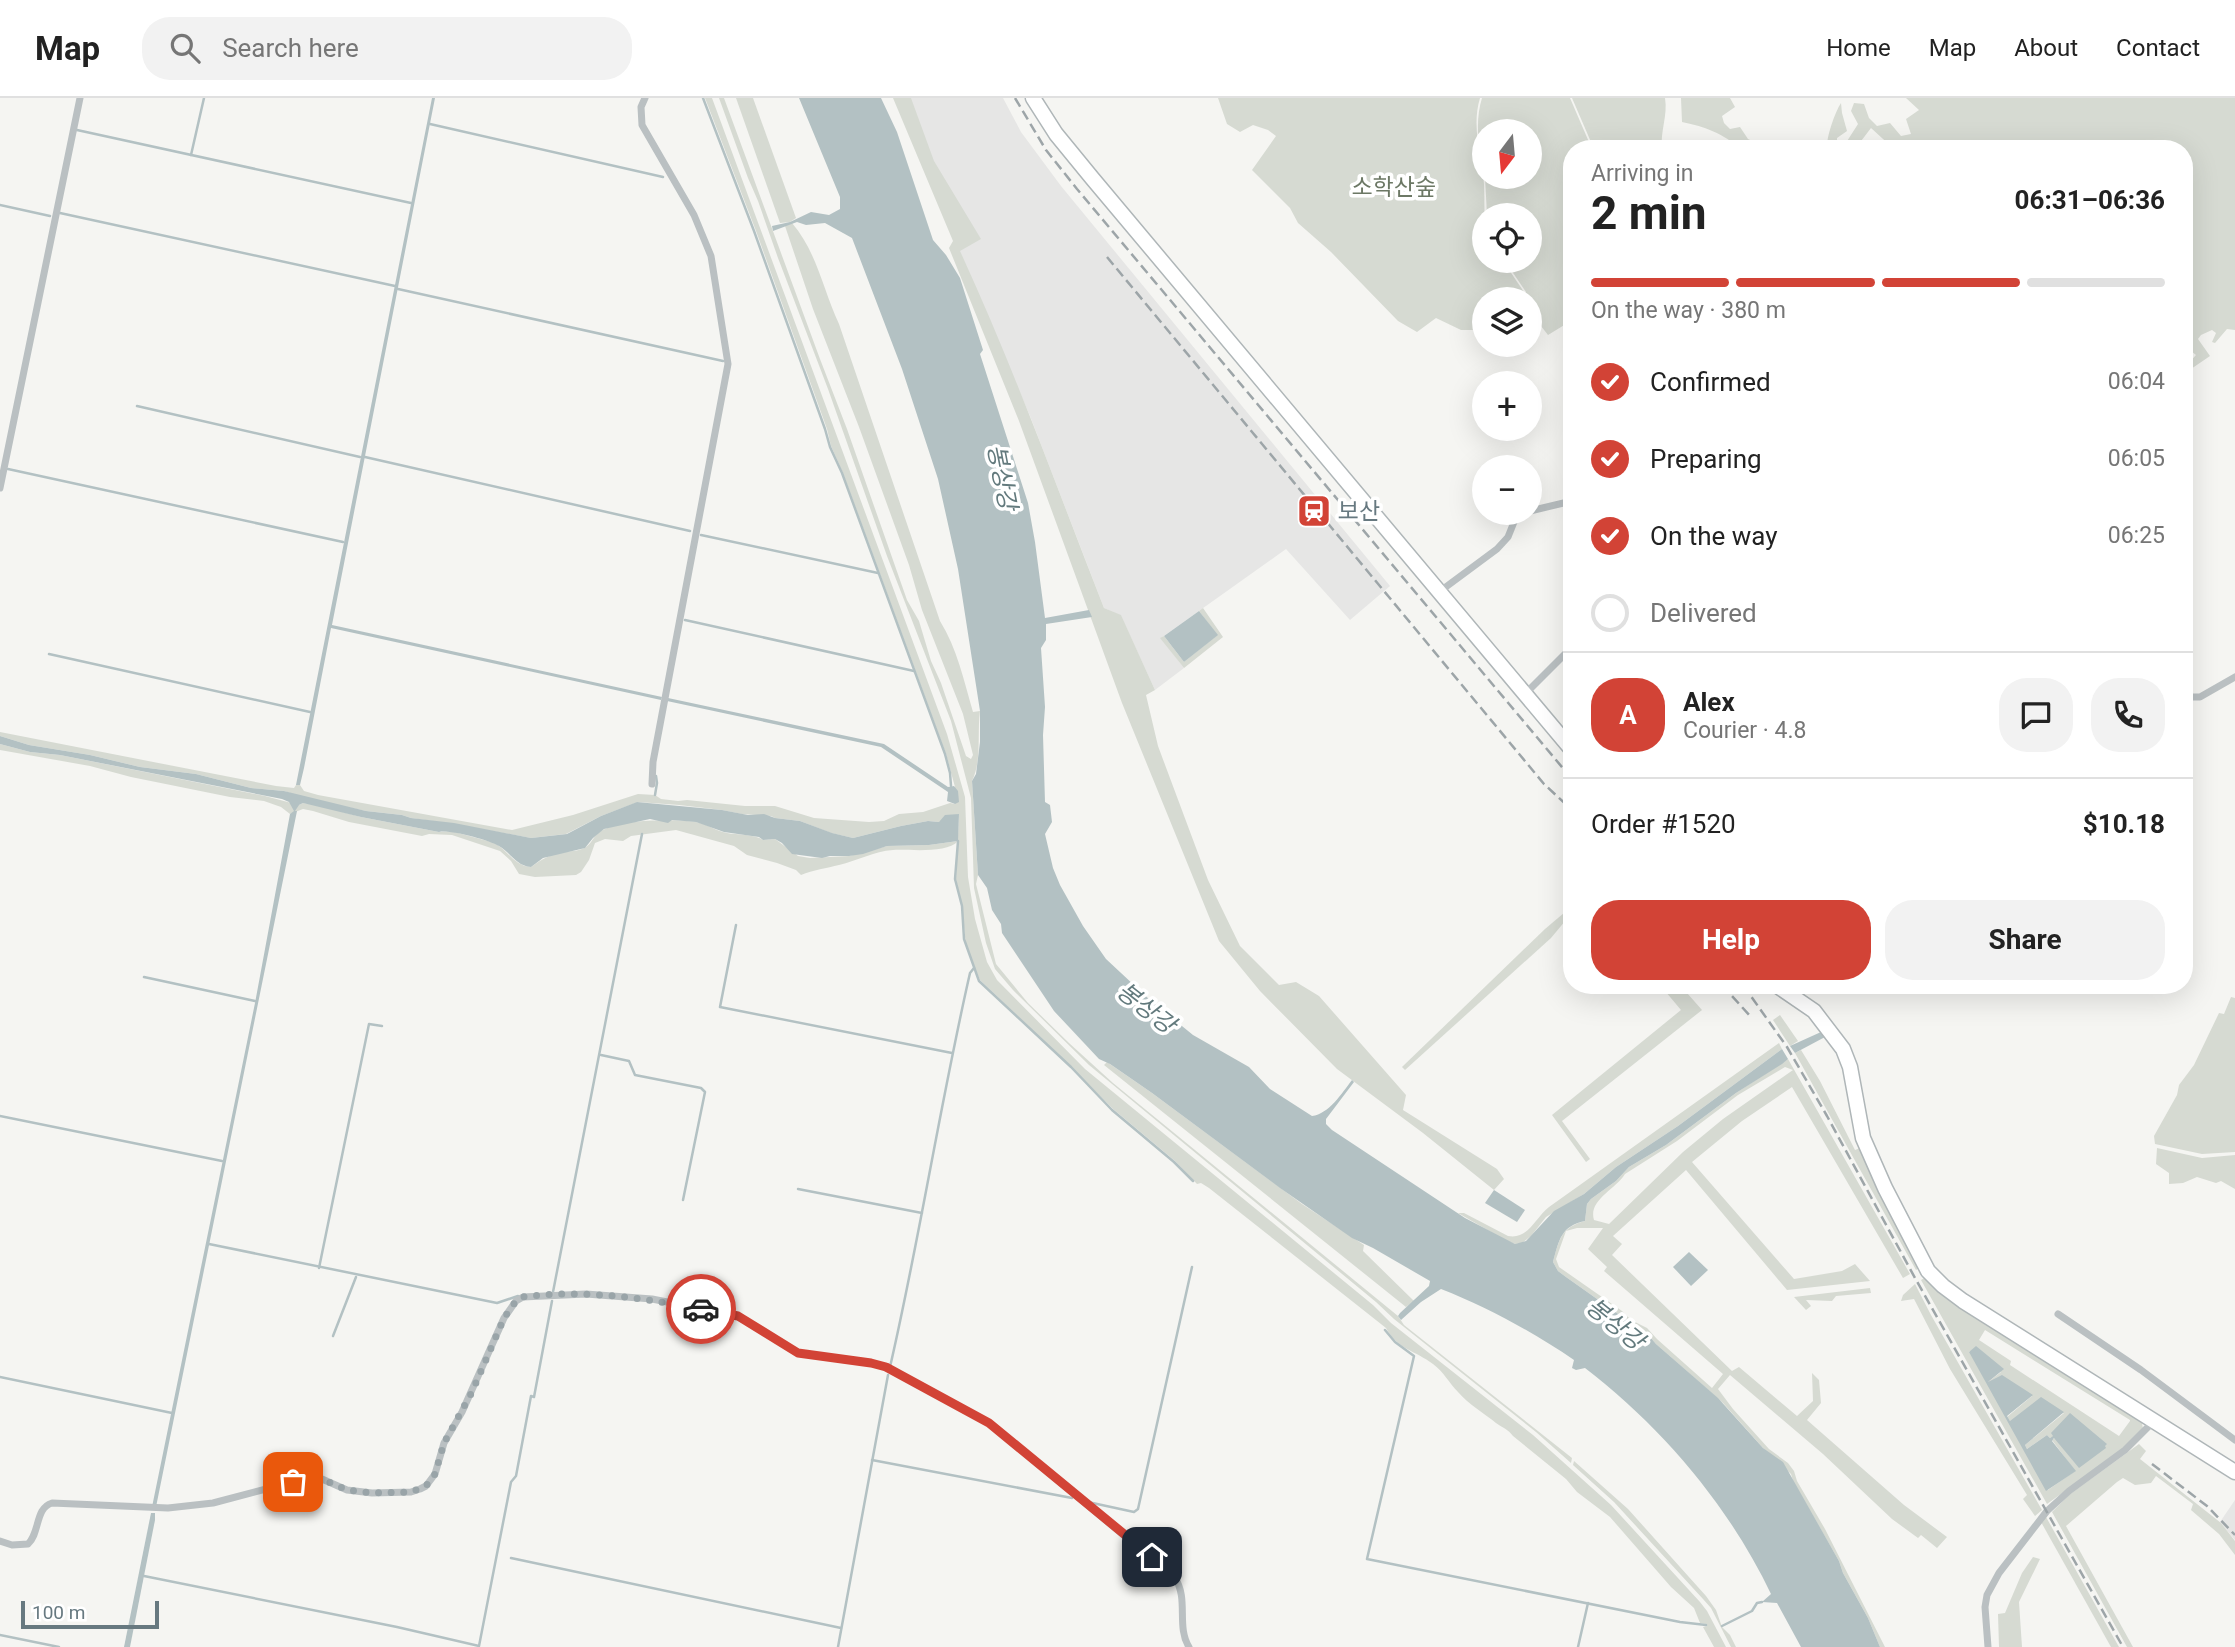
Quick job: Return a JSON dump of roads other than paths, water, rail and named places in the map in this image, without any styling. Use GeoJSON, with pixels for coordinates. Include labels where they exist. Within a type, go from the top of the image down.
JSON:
{"type":"FeatureCollection","features":[{"type":"Feature","properties":{"kind":"main road"},"geometry":{"type":"LineString","coordinates":[[1033,98],[1048,122],[1092,178],[1563,739]]}},
{"type":"Feature","properties":{"kind":"main road"},"geometry":{"type":"LineString","coordinates":[[1791,994],[1814,1011],[1843,1049],[1850,1067],[1863,1138],[1885,1188],[1928,1271],[1963,1301],[2235,1472]]}},
{"type":"Feature","properties":{"kind":"street"},"geometry":{"type":"LineString","coordinates":[[0,488],[80,98]]}},
{"type":"Feature","properties":{"kind":"street"},"geometry":{"type":"LineString","coordinates":[[645,98],[641,107],[642,125],[694,215],[711,256],[728,364],[653,762],[652,784]]}},
{"type":"Feature","properties":{"kind":"street"},"geometry":{"type":"LineString","coordinates":[[1542,508],[1563,503]]}},
{"type":"Feature","properties":{"kind":"street"},"geometry":{"type":"LineString","coordinates":[[1439,592],[1497,549],[1508,537],[1513,525]]}},
{"type":"Feature","properties":{"kind":"street"},"geometry":{"type":"LineString","coordinates":[[1525,694],[1563,657]]}},
{"type":"Feature","properties":{"kind":"street"},"geometry":{"type":"LineString","coordinates":[[2193,697],[2200,697],[2235,677]]}},
{"type":"Feature","properties":{"kind":"street"},"geometry":{"type":"LineString","coordinates":[[1796,997],[1799,994]]}},
{"type":"Feature","properties":{"kind":"street"},"geometry":{"type":"LineString","coordinates":[[0,1541],[12,1545],[28,1544],[34,1537],[42,1510],[52,1503],[168,1508],[213,1503],[293,1482],[322,1479],[347,1490],[372,1493],[411,1492],[420,1489],[426,1486],[435,1474],[444,1443],[467,1402],[504,1318],[516,1301],[534,1296],[610,1295],[652,1299],[738,1316],[798,1353],[886,1367],[989,1423],[1175,1578],[1180,1585],[1183,1632],[1189,1647]]}},
{"type":"Feature","properties":{"kind":"street"},"geometry":{"type":"LineString","coordinates":[[2058,1314],[2141,1370],[2235,1440]]}},
{"type":"Feature","properties":{"kind":"street"},"geometry":{"type":"LineString","coordinates":[[1988,1647],[1985,1619],[1987,1595],[1999,1573],[2047,1511],[2069,1491],[2125,1450],[2154,1420]]}},
{"type":"Feature","properties":{"kind":"water"},"geometry":{"type":"Polygon","coordinates":[[[432,98],[435,98],[332,625],[662,697],[661,700],[331,628],[304,768],[300,785],[296,785],[432,98]]]}},
{"type":"Feature","properties":{"kind":"water","name":"봉상강"},"geometry":{"type":"Polygon","coordinates":[[[799,98],[881,98],[897,132],[933,240],[960,278],[983,350],[980,354],[1028,503],[1045,618],[1089,610],[1092,617],[1046,624],[1046,640],[1041,648],[1045,707],[1045,802],[1050,805],[1052,822],[1045,834],[1060,885],[1083,926],[1106,959],[1193,1035],[1249,1067],[1270,1089],[1312,1116],[1329,1107],[1352,1080],[1354,1082],[1326,1119],[1326,1124],[1465,1218],[1515,1244],[1526,1241],[1554,1211],[1584,1194],[1616,1167],[1678,1126],[1782,1049],[1788,1059],[1782,1064],[1736,1093],[1666,1145],[1629,1167],[1616,1181],[1591,1199],[1587,1204],[1585,1221],[1571,1226],[1562,1235],[1553,1262],[1558,1271],[1645,1331],[1656,1344],[1718,1398],[1763,1448],[1783,1462],[1839,1561],[1880,1647],[1801,1647],[1777,1603],[1762,1602],[1771,1594],[1754,1561],[1714,1499],[1667,1442],[1613,1391],[1585,1368],[1572,1368],[1574,1360],[1542,1340],[1492,1312],[1441,1289],[1401,1320],[1398,1316],[1400,1313],[1429,1286],[1430,1281],[1352,1238],[1152,1093],[1099,1059],[1054,1011],[1002,933],[1001,924],[992,910],[987,888],[978,875],[972,781],[976,774],[980,742],[980,711],[958,569],[938,479],[902,369],[852,238],[825,223],[806,225],[797,222],[773,231],[772,226],[790,222],[811,212],[829,215],[840,209],[840,197],[799,98]]]}},
{"type":"Feature","properties":{"kind":"water"},"geometry":{"type":"Polygon","coordinates":[[[1199,611],[1218,635],[1184,662],[1164,636],[1199,611]]]}},
{"type":"Feature","properties":{"kind":"water"},"geometry":{"type":"Polygon","coordinates":[[[668,698],[884,744],[948,787],[954,786],[958,791],[959,802],[955,804],[947,801],[948,792],[881,747],[667,701],[668,698]]]}},
{"type":"Feature","properties":{"kind":"water"},"geometry":{"type":"Polygon","coordinates":[[[0,736],[29,745],[140,767],[196,774],[251,788],[284,791],[366,811],[454,823],[531,838],[567,834],[601,816],[637,802],[748,815],[764,814],[800,821],[853,838],[901,826],[928,821],[939,822],[945,815],[959,814],[958,841],[887,846],[863,854],[822,858],[792,854],[775,839],[763,840],[759,837],[724,832],[696,822],[672,820],[668,823],[650,819],[604,829],[585,848],[543,858],[531,867],[517,862],[499,846],[469,836],[361,817],[303,803],[299,805],[295,811],[156,1507],[152,1507],[255,1003],[290,814],[294,811],[289,802],[282,799],[60,755],[30,752],[0,744],[0,736]]]}},
{"type":"Feature","properties":{"kind":"water"},"geometry":{"type":"Polygon","coordinates":[[[1821,1032],[1825,1037],[1795,1053],[1790,1046],[1821,1032]]]}},
{"type":"Feature","properties":{"kind":"water"},"geometry":{"type":"Polygon","coordinates":[[[1494,1190],[1525,1210],[1517,1222],[1485,1203],[1494,1190]]]}},
{"type":"Feature","properties":{"kind":"water"},"geometry":{"type":"Polygon","coordinates":[[[1689,1252],[1708,1270],[1691,1286],[1673,1267],[1689,1252]]]}},
{"type":"Feature","properties":{"kind":"water"},"geometry":{"type":"Polygon","coordinates":[[[1976,1346],[2004,1369],[1988,1382],[2002,1375],[2033,1395],[2007,1416],[2010,1421],[2041,1397],[2064,1412],[2025,1445],[2027,1449],[2047,1435],[2050,1438],[2053,1436],[2051,1433],[2070,1413],[2107,1444],[2106,1448],[2079,1468],[2054,1438],[2052,1441],[2076,1471],[2046,1491],[1969,1352],[1976,1346]]]}},
{"type":"Feature","properties":{"kind":"water"},"geometry":{"type":"Polygon","coordinates":[[[151,1513],[155,1513],[155,1520],[130,1647],[124,1647],[151,1513]]]}},
{"type":"Feature","properties":{"kind":"waterway"},"geometry":{"type":"LineString","coordinates":[[191,155],[204,98]]}},
{"type":"Feature","properties":{"kind":"waterway"},"geometry":{"type":"LineString","coordinates":[[703,98],[945,754],[951,786]]}},
{"type":"Feature","properties":{"kind":"waterway"},"geometry":{"type":"LineString","coordinates":[[430,124],[663,177]]}},
{"type":"Feature","properties":{"kind":"waterway"},"geometry":{"type":"LineString","coordinates":[[77,130],[411,203]]}},
{"type":"Feature","properties":{"kind":"waterway"},"geometry":{"type":"LineString","coordinates":[[0,205],[50,216]]}},
{"type":"Feature","properties":{"kind":"waterway"},"geometry":{"type":"LineString","coordinates":[[60,213],[395,286]]}},
{"type":"Feature","properties":{"kind":"waterway"},"geometry":{"type":"LineString","coordinates":[[398,289],[723,361]]}},
{"type":"Feature","properties":{"kind":"waterway"},"geometry":{"type":"LineString","coordinates":[[137,406],[360,457]]}},
{"type":"Feature","properties":{"kind":"waterway"},"geometry":{"type":"LineString","coordinates":[[365,457],[690,531]]}},
{"type":"Feature","properties":{"kind":"waterway"},"geometry":{"type":"LineString","coordinates":[[8,469],[343,542]]}},
{"type":"Feature","properties":{"kind":"waterway"},"geometry":{"type":"LineString","coordinates":[[701,535],[878,573]]}},
{"type":"Feature","properties":{"kind":"waterway"},"geometry":{"type":"LineString","coordinates":[[685,620],[914,671]]}},
{"type":"Feature","properties":{"kind":"waterway"},"geometry":{"type":"LineString","coordinates":[[49,654],[310,712]]}},
{"type":"Feature","properties":{"kind":"waterway"},"geometry":{"type":"LineString","coordinates":[[655,795],[656,776]]}},
{"type":"Feature","properties":{"kind":"waterway"},"geometry":{"type":"LineString","coordinates":[[553,1292],[642,834]]}},
{"type":"Feature","properties":{"kind":"waterway"},"geometry":{"type":"LineString","coordinates":[[958,841],[955,879],[962,906],[964,939],[979,981],[1071,1067],[1112,1110],[1193,1181]]}},
{"type":"Feature","properties":{"kind":"waterway"},"geometry":{"type":"LineString","coordinates":[[736,925],[720,1007],[952,1053]]}},
{"type":"Feature","properties":{"kind":"waterway"},"geometry":{"type":"LineString","coordinates":[[890,1367],[959,1022],[970,973],[974,968]]}},
{"type":"Feature","properties":{"kind":"waterway"},"geometry":{"type":"LineString","coordinates":[[144,977],[255,1001]]}},
{"type":"Feature","properties":{"kind":"waterway"},"geometry":{"type":"LineString","coordinates":[[319,1268],[369,1024],[382,1026]]}},
{"type":"Feature","properties":{"kind":"waterway"},"geometry":{"type":"LineString","coordinates":[[601,1055],[629,1061],[635,1075],[701,1088],[705,1092],[683,1200]]}},
{"type":"Feature","properties":{"kind":"waterway"},"geometry":{"type":"LineString","coordinates":[[0,1116],[222,1161]]}},
{"type":"Feature","properties":{"kind":"waterway"},"geometry":{"type":"LineString","coordinates":[[798,1189],[922,1213]]}},
{"type":"Feature","properties":{"kind":"waterway"},"geometry":{"type":"LineString","coordinates":[[209,1244],[497,1303],[518,1296]]}},
{"type":"Feature","properties":{"kind":"waterway"},"geometry":{"type":"LineString","coordinates":[[1088,1502],[1134,1512],[1138,1509],[1192,1267]]}},
{"type":"Feature","properties":{"kind":"waterway"},"geometry":{"type":"LineString","coordinates":[[333,1336],[356,1277]]}},
{"type":"Feature","properties":{"kind":"waterway"},"geometry":{"type":"LineString","coordinates":[[144,1576],[479,1646],[511,1482],[516,1476],[531,1396],[534,1397],[552,1301]]}},
{"type":"Feature","properties":{"kind":"waterway"},"geometry":{"type":"LineString","coordinates":[[1385,1330],[1395,1342],[1414,1356],[1367,1559],[1706,1625]]}},
{"type":"Feature","properties":{"kind":"waterway"},"geometry":{"type":"LineString","coordinates":[[838,1647],[888,1375]]}},
{"type":"Feature","properties":{"kind":"waterway"},"geometry":{"type":"LineString","coordinates":[[0,1377],[172,1413]]}},
{"type":"Feature","properties":{"kind":"waterway"},"geometry":{"type":"LineString","coordinates":[[872,1460],[1072,1498]]}},
{"type":"Feature","properties":{"kind":"waterway"},"geometry":{"type":"LineString","coordinates":[[511,1558],[841,1628]]}},
{"type":"Feature","properties":{"kind":"waterway"},"geometry":{"type":"LineString","coordinates":[[1722,1626],[1752,1611],[1757,1603],[1762,1602]]}},
{"type":"Feature","properties":{"kind":"waterway"},"geometry":{"type":"LineString","coordinates":[[1578,1647],[1588,1603]]}},
{"type":"Feature","properties":{"kind":"waterway"},"geometry":{"type":"LineString","coordinates":[[0,1635],[59,1647]]}},
{"type":"Feature","properties":{"kind":"railway"},"geometry":{"type":"LineString","coordinates":[[1015,98],[1046,150],[1077,189],[1563,768]]}},
{"type":"Feature","properties":{"kind":"railway"},"geometry":{"type":"LineString","coordinates":[[1107,257],[1544,784],[1563,802]]}},
{"type":"Feature","properties":{"kind":"railway"},"geometry":{"type":"LineString","coordinates":[[1730,994],[1751,1017]]}},
{"type":"Feature","properties":{"kind":"railway"},"geometry":{"type":"LineString","coordinates":[[1749,994],[1787,1047],[1827,1116],[2123,1647]]}},
{"type":"Feature","properties":{"kind":"railway"},"geometry":{"type":"LineString","coordinates":[[2152,1464],[2207,1506],[2235,1535]]}},
{"type":"Feature","properties":{"kind":"place","name":"보산"},"geometry":{"type":"Point","coordinates":[1314,511]}},
{"type":"Feature","properties":{"kind":"park label","name":"소학산숲"},"geometry":{"type":"Point","coordinates":[1394,187]}}]}
